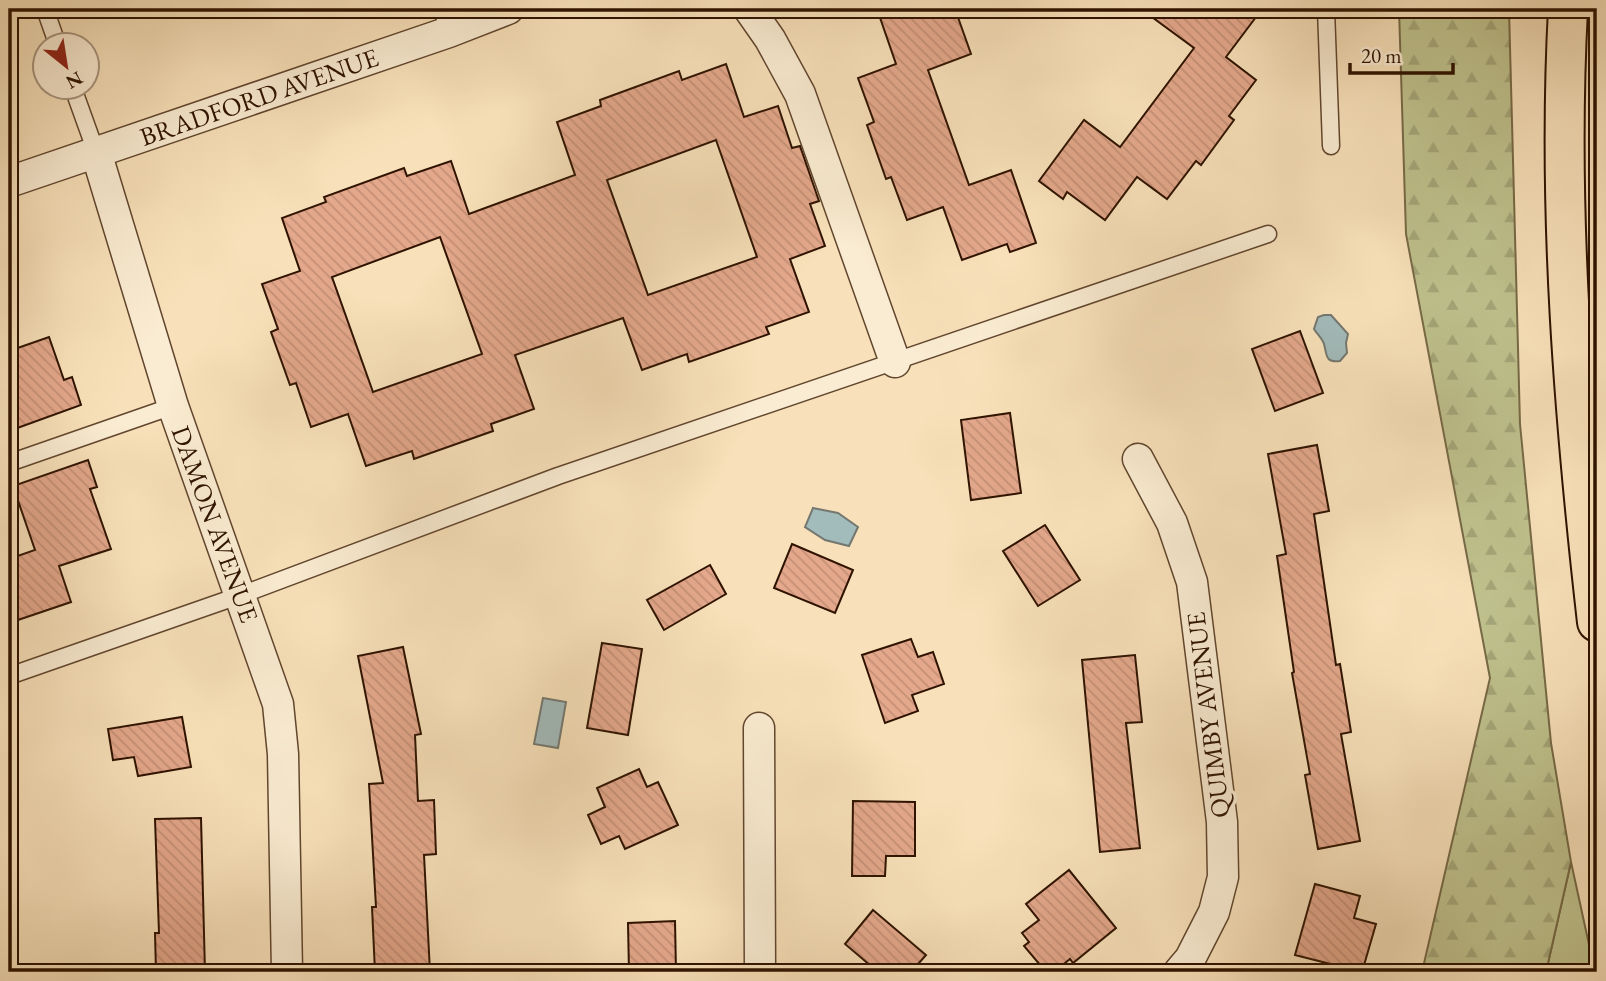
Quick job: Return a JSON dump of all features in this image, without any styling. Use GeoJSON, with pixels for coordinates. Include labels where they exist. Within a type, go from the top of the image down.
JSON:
{"type":"FeatureCollection","features":[{"type":"Feature","properties":{"kind":"highway"},"geometry":{"type":"LineString","coordinates":[[1566,9],[1566,214],[1572,356],[1583,498],[1597,622]]}},
{"type":"Feature","properties":{"kind":"street","name":"BRADFORD AVENUE"},"geometry":{"type":"LineString","coordinates":[[9,182],[96,152],[445,20],[508,9]]}},
{"type":"Feature","properties":{"kind":"street"},"geometry":{"type":"LineString","coordinates":[[749,9],[770,39],[800,94],[895,362]]}},
{"type":"Feature","properties":{"kind":"street","name":"DAMON AVENUE"},"geometry":{"type":"LineString","coordinates":[[96,152],[173,406],[278,704],[284,754],[287,972]]}},
{"type":"Feature","properties":{"kind":"street","name":"QUIMBY AVENUE"},"geometry":{"type":"LineString","coordinates":[[1138,459],[1172,523],[1192,582],[1222,822],[1223,877],[1214,912],[1190,959],[1179,972]]}},
{"type":"Feature","properties":{"kind":"street"},"geometry":{"type":"LineString","coordinates":[[759,728],[760,972]]}},
{"type":"Feature","properties":{"kind":"lane"},"geometry":{"type":"LineString","coordinates":[[45,9],[53,32]]}},
{"type":"Feature","properties":{"kind":"lane"},"geometry":{"type":"LineString","coordinates":[[1326,9],[1331,146]]}},
{"type":"Feature","properties":{"kind":"lane","name":"DAMON AVENUE"},"geometry":{"type":"LineString","coordinates":[[78,102],[96,152]]}},
{"type":"Feature","properties":{"kind":"lane"},"geometry":{"type":"LineString","coordinates":[[9,676],[241,595],[558,476],[1268,234]]}},
{"type":"Feature","properties":{"kind":"lane"},"geometry":{"type":"LineString","coordinates":[[9,463],[173,406]]}},
{"type":"Feature","properties":{"kind":"green space"},"geometry":{"type":"Polygon","coordinates":[[[1399,9],[1509,9],[1520,424],[1551,743],[1571,862],[1546,972],[1422,972],[1490,678],[1406,234],[1399,9]]]}},
{"type":"Feature","properties":{"kind":"green space"},"geometry":{"type":"Polygon","coordinates":[[[1571,862],[1595,972],[1546,972],[1571,862]]]}},
{"type":"Feature","properties":{"kind":"water"},"geometry":{"type":"Polygon","coordinates":[[[1331,315],[1348,334],[1347,353],[1340,361],[1329,359],[1323,342],[1314,329],[1318,317],[1331,315]]]}},
{"type":"Feature","properties":{"kind":"water"},"geometry":{"type":"Polygon","coordinates":[[[813,508],[838,513],[858,527],[849,546],[825,540],[805,527],[813,508]]]}},
{"type":"Feature","properties":{"kind":"water"},"geometry":{"type":"Polygon","coordinates":[[[543,698],[566,702],[558,748],[534,744],[543,698]]]}},
{"type":"Feature","properties":{"kind":"building"},"geometry":{"type":"Polygon","coordinates":[[[877,9],[955,9],[971,54],[928,70],[969,185],[1011,170],[1036,243],[1010,252],[1007,244],[962,260],[943,207],[907,220],[891,177],[886,179],[867,125],[874,122],[858,78],[896,64],[877,9]]]}},
{"type":"Feature","properties":{"kind":"building"},"geometry":{"type":"Polygon","coordinates":[[[1141,9],[1262,9],[1226,57],[1256,80],[1229,116],[1234,120],[1201,165],[1196,161],[1167,199],[1137,177],[1105,220],[1067,192],[1063,199],[1039,181],[1084,120],[1120,147],[1194,48],[1141,9]]]}},
{"type":"Feature","properties":{"kind":"building"},"geometry":{"type":"Polygon","coordinates":[[[726,64],[744,117],[778,106],[792,148],[800,146],[819,201],[810,204],[825,246],[790,259],[809,312],[766,327],[769,334],[689,362],[687,354],[642,370],[623,318],[515,355],[534,409],[491,424],[493,431],[414,459],[412,451],[366,466],[348,414],[311,427],[296,383],[290,385],[271,332],[278,329],[262,284],[300,271],[282,218],[326,202],[324,197],[404,168],[407,176],[451,161],[469,214],[575,175],[557,122],[601,106],[600,100],[679,71],[682,80],[726,64]],[[716,140],[607,180],[648,295],[757,257],[716,140]],[[440,237],[332,277],[373,392],[482,354],[440,237]]]}},
{"type":"Feature","properties":{"kind":"building"},"geometry":{"type":"Polygon","coordinates":[[[1300,331],[1323,393],[1275,411],[1252,349],[1300,331]]]}},
{"type":"Feature","properties":{"kind":"building"},"geometry":{"type":"Polygon","coordinates":[[[49,337],[64,380],[72,377],[81,405],[9,431],[9,351],[49,337]]]}},
{"type":"Feature","properties":{"kind":"building"},"geometry":{"type":"Polygon","coordinates":[[[1010,413],[1021,493],[971,500],[961,420],[1010,413]]]}},
{"type":"Feature","properties":{"kind":"building"},"geometry":{"type":"Polygon","coordinates":[[[1317,445],[1329,511],[1314,514],[1336,665],[1340,664],[1351,732],[1341,734],[1360,841],[1318,849],[1305,775],[1310,774],[1292,673],[1294,672],[1277,556],[1286,554],[1268,454],[1317,445]]]}},
{"type":"Feature","properties":{"kind":"building"},"geometry":{"type":"Polygon","coordinates":[[[88,460],[97,487],[90,489],[111,549],[59,566],[71,602],[9,623],[9,559],[35,550],[13,486],[88,460]]]}},
{"type":"Feature","properties":{"kind":"building"},"geometry":{"type":"Polygon","coordinates":[[[1045,525],[1080,580],[1038,606],[1003,551],[1045,525]]]}},
{"type":"Feature","properties":{"kind":"building"},"geometry":{"type":"Polygon","coordinates":[[[792,544],[853,570],[835,613],[774,588],[792,544]]]}},
{"type":"Feature","properties":{"kind":"building"},"geometry":{"type":"Polygon","coordinates":[[[710,565],[726,594],[664,630],[647,600],[710,565]]]}},
{"type":"Feature","properties":{"kind":"building"},"geometry":{"type":"Polygon","coordinates":[[[911,639],[918,657],[933,652],[944,684],[912,695],[918,711],[885,723],[862,655],[911,639]]]}},
{"type":"Feature","properties":{"kind":"building"},"geometry":{"type":"Polygon","coordinates":[[[602,643],[642,649],[628,735],[587,728],[602,643]]]}},
{"type":"Feature","properties":{"kind":"building"},"geometry":{"type":"Polygon","coordinates":[[[403,647],[421,734],[415,735],[418,801],[434,800],[436,854],[424,855],[430,972],[375,972],[372,907],[376,907],[369,784],[383,783],[358,656],[403,647]]]}},
{"type":"Feature","properties":{"kind":"building"},"geometry":{"type":"Polygon","coordinates":[[[1135,655],[1142,722],[1126,723],[1140,848],[1100,852],[1082,660],[1135,655]]]}},
{"type":"Feature","properties":{"kind":"building"},"geometry":{"type":"Polygon","coordinates":[[[182,717],[191,767],[138,776],[134,757],[113,760],[108,729],[182,717]]]}},
{"type":"Feature","properties":{"kind":"building"},"geometry":{"type":"Polygon","coordinates":[[[639,769],[647,787],[658,782],[678,825],[625,849],[619,836],[601,844],[588,815],[605,807],[597,788],[639,769]]]}},
{"type":"Feature","properties":{"kind":"building"},"geometry":{"type":"Polygon","coordinates":[[[853,801],[915,802],[915,856],[886,856],[885,876],[852,876],[853,801]]]}},
{"type":"Feature","properties":{"kind":"building"},"geometry":{"type":"Polygon","coordinates":[[[201,818],[205,972],[156,972],[155,933],[159,933],[155,819],[201,818]]]}},
{"type":"Feature","properties":{"kind":"building"},"geometry":{"type":"Polygon","coordinates":[[[1069,870],[1116,928],[1073,963],[1070,959],[1054,972],[1046,972],[1024,946],[1029,942],[1022,933],[1039,920],[1026,904],[1069,870]]]}},
{"type":"Feature","properties":{"kind":"building"},"geometry":{"type":"Polygon","coordinates":[[[1315,884],[1360,896],[1354,918],[1376,924],[1362,972],[1295,955],[1315,884]]]}},
{"type":"Feature","properties":{"kind":"building"},"geometry":{"type":"Polygon","coordinates":[[[873,910],[926,955],[911,972],[878,972],[845,944],[873,910]]]}},
{"type":"Feature","properties":{"kind":"building"},"geometry":{"type":"Polygon","coordinates":[[[675,921],[676,972],[629,972],[628,923],[675,921]]]}}]}
